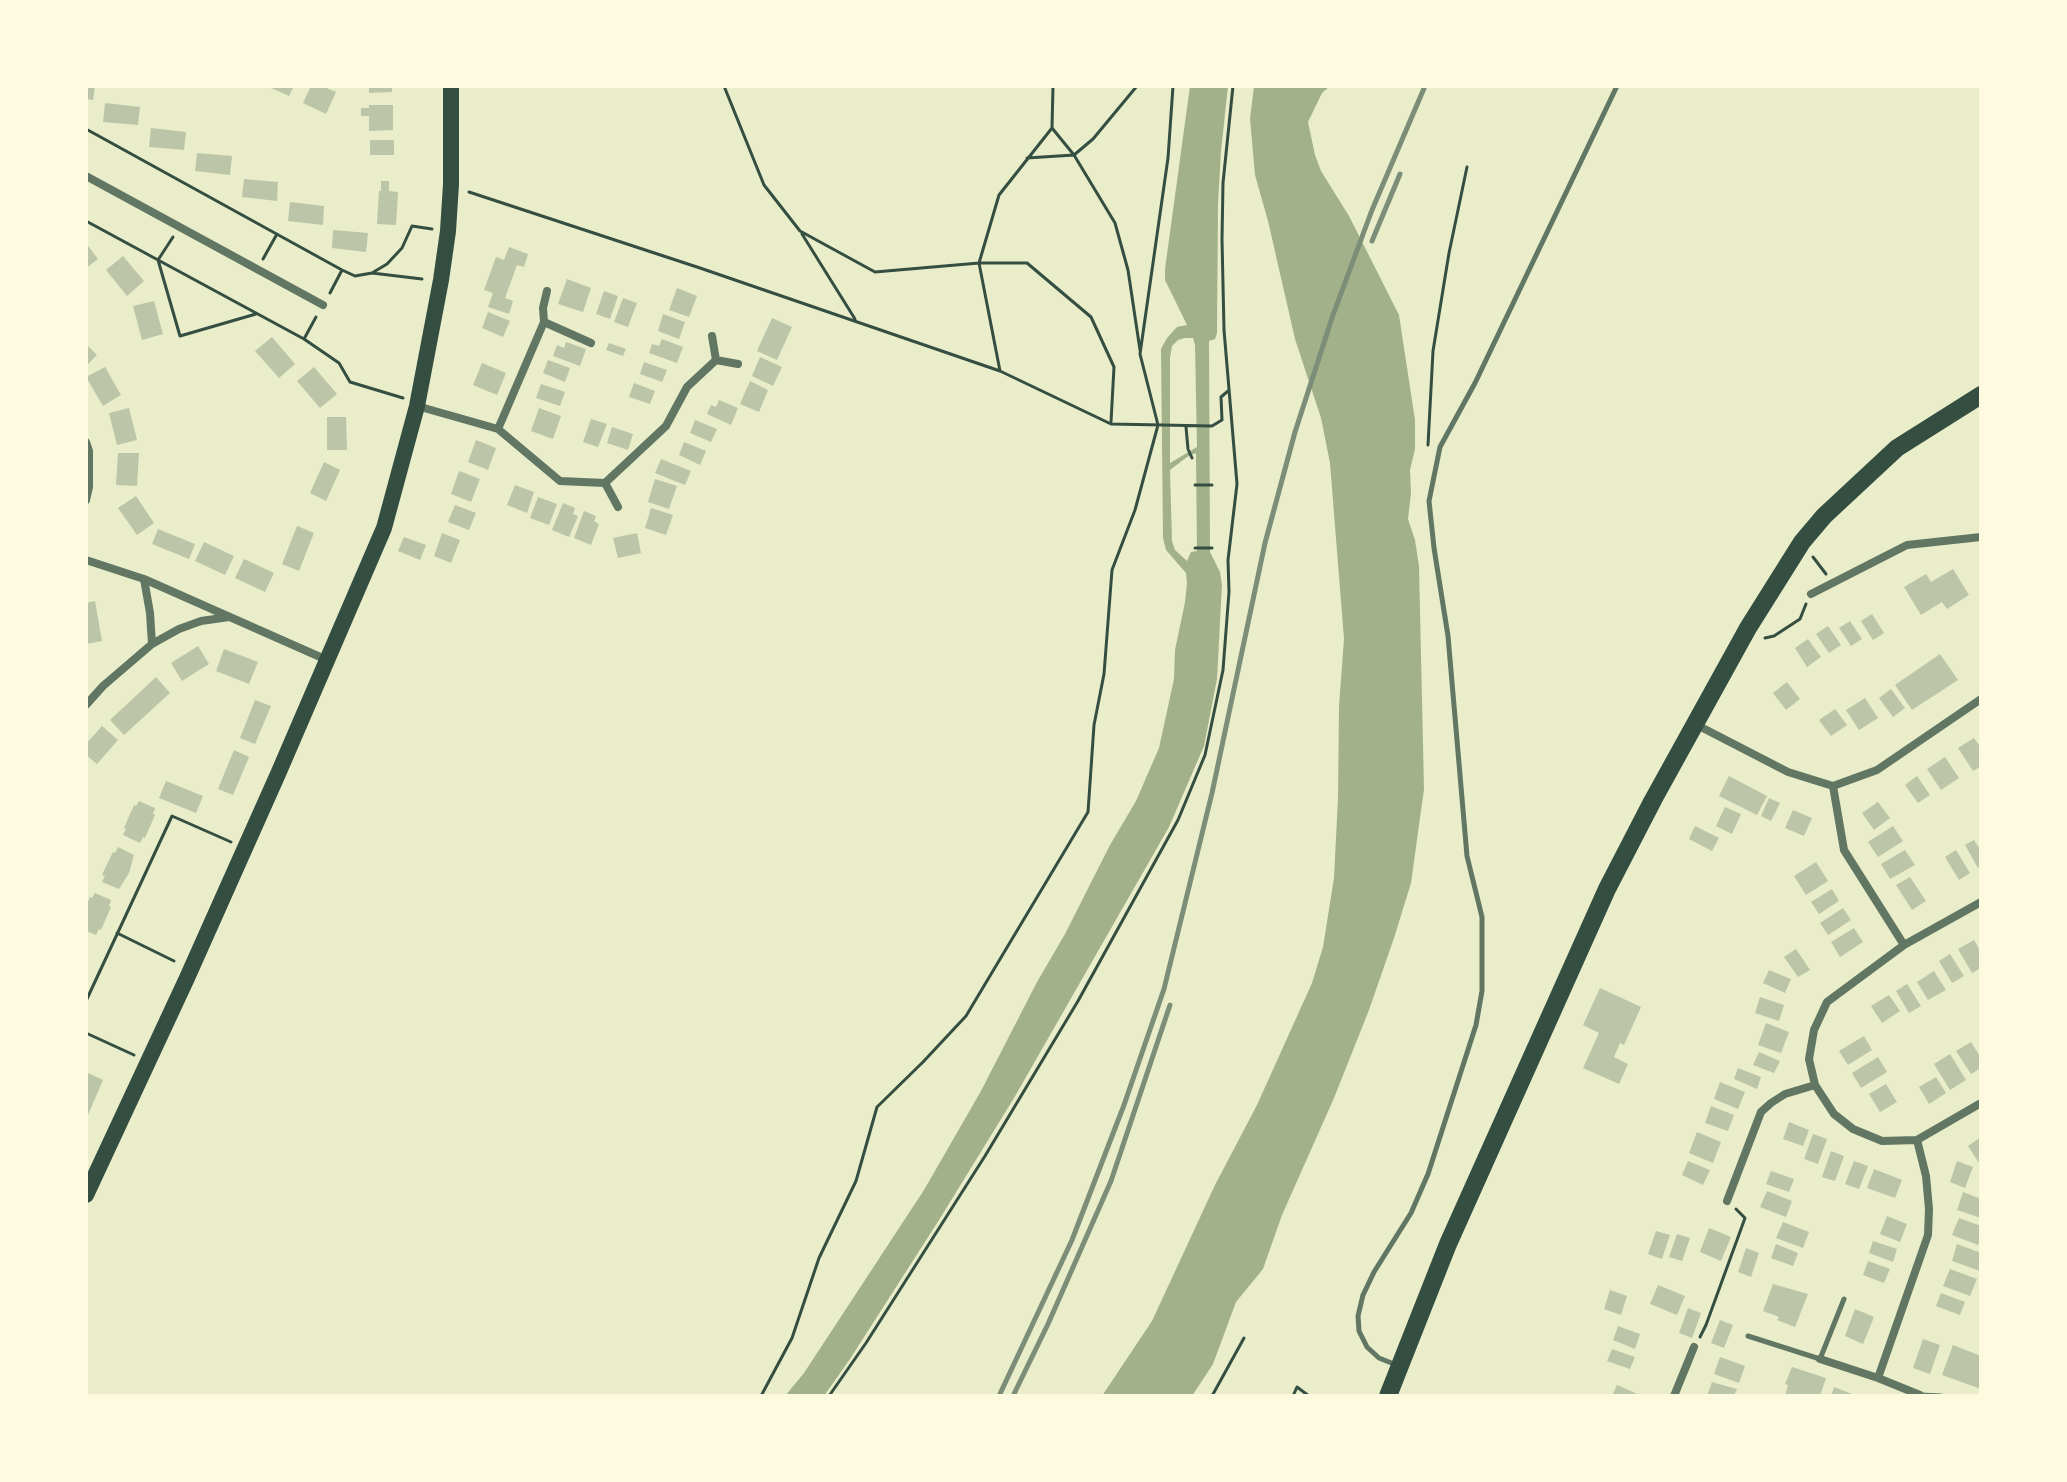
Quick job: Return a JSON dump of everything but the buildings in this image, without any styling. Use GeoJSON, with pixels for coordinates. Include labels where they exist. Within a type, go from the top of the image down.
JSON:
{"type":"FeatureCollection","features":[{"type":"Feature","properties":{"kind":"main road"},"geometry":{"type":"LineString","coordinates":[[86,1195],[191,969],[384,528],[418,404],[441,280],[451,184],[451,86]]}},
{"type":"Feature","properties":{"kind":"main road"},"geometry":{"type":"LineString","coordinates":[[1388,1396],[1448,1244],[1600,904],[1738,645],[1802,542],[1824,516],[1897,448],[1981,395]]}},
{"type":"Feature","properties":{"kind":"street"},"geometry":{"type":"LineString","coordinates":[[86,176],[323,305]]}},
{"type":"Feature","properties":{"kind":"street"},"geometry":{"type":"LineString","coordinates":[[498,429],[544,322],[547,291]]}},
{"type":"Feature","properties":{"kind":"street"},"geometry":{"type":"LineString","coordinates":[[544,322],[591,343]]}},
{"type":"Feature","properties":{"kind":"street"},"geometry":{"type":"LineString","coordinates":[[712,336],[716,360]]}},
{"type":"Feature","properties":{"kind":"street"},"geometry":{"type":"LineString","coordinates":[[418,404],[498,429],[560,481],[605,483],[666,426],[687,387],[716,360]]}},
{"type":"Feature","properties":{"kind":"street"},"geometry":{"type":"LineString","coordinates":[[716,360],[738,364]]}},
{"type":"Feature","properties":{"kind":"street"},"geometry":{"type":"LineString","coordinates":[[86,442],[89,451],[86,500]]}},
{"type":"Feature","properties":{"kind":"street"},"geometry":{"type":"LineString","coordinates":[[605,483],[618,507]]}},
{"type":"Feature","properties":{"kind":"street"},"geometry":{"type":"LineString","coordinates":[[1811,594],[1907,545],[1981,537]]}},
{"type":"Feature","properties":{"kind":"street"},"geometry":{"type":"LineString","coordinates":[[86,560],[144,579],[327,660]]}},
{"type":"Feature","properties":{"kind":"street"},"geometry":{"type":"LineString","coordinates":[[144,579],[152,644]]}},
{"type":"Feature","properties":{"kind":"street"},"geometry":{"type":"LineString","coordinates":[[86,705],[103,686],[152,644],[201,621],[230,617]]}},
{"type":"Feature","properties":{"kind":"street"},"geometry":{"type":"LineString","coordinates":[[1694,724],[1788,772],[1833,786],[1877,770],[1981,699]]}},
{"type":"Feature","properties":{"kind":"street"},"geometry":{"type":"LineString","coordinates":[[1833,786],[1844,850],[1904,945]]}},
{"type":"Feature","properties":{"kind":"street"},"geometry":{"type":"LineString","coordinates":[[1981,902],[1904,945],[1827,1002],[1814,1030],[1809,1059],[1815,1085],[1834,1114],[1853,1129],[1882,1141],[1917,1140],[1981,1103]]}},
{"type":"Feature","properties":{"kind":"street"},"geometry":{"type":"LineString","coordinates":[[1727,1201],[1761,1112],[1785,1094],[1815,1085]]}},
{"type":"Feature","properties":{"kind":"street"},"geometry":{"type":"LineString","coordinates":[[1878,1378],[1928,1235],[1926,1176],[1917,1140]]}},
{"type":"Feature","properties":{"kind":"street"},"geometry":{"type":"LineString","coordinates":[[1674,1396],[1694,1347]]}},
{"type":"Feature","properties":{"kind":"street"},"geometry":{"type":"LineString","coordinates":[[1820,1359],[1920,1395]]}},
{"type":"Feature","properties":{"kind":"lane"},"geometry":{"type":"LineString","coordinates":[[1399,1366],[1379,1358],[1367,1347],[1359,1331],[1358,1316],[1363,1295],[1374,1272],[1411,1213],[1428,1174],[1476,1025],[1482,991],[1482,917],[1467,856],[1448,636],[1429,501],[1440,447],[1475,383],[1617,86]]}},
{"type":"Feature","properties":{"kind":"lane"},"geometry":{"type":"LineString","coordinates":[[1748,1336],[1820,1359],[1844,1299]]}},
{"type":"Feature","properties":{"kind":"lane"},"geometry":{"type":"LineString","coordinates":[[1920,1395],[1941,1396]]}},
{"type":"Feature","properties":{"kind":"path"},"geometry":{"type":"LineString","coordinates":[[724,86],[764,185],[800,231],[857,321]]}},
{"type":"Feature","properties":{"kind":"path"},"geometry":{"type":"LineString","coordinates":[[1000,371],[979,263],[999,195],[1052,128],[1053,86]]}},
{"type":"Feature","properties":{"kind":"path"},"geometry":{"type":"LineString","coordinates":[[1027,158],[1074,155],[1093,139],[1137,86]]}},
{"type":"Feature","properties":{"kind":"path"},"geometry":{"type":"LineString","coordinates":[[1140,354],[1168,158],[1173,86]]}},
{"type":"Feature","properties":{"kind":"path"},"geometry":{"type":"LineString","coordinates":[[829,1396],[977,1170],[1078,1001],[1178,820],[1205,755],[1219,694],[1227,627],[1228,560],[1237,484],[1224,330],[1222,239],[1223,183],[1233,86]]}},
{"type":"Feature","properties":{"kind":"path"},"geometry":{"type":"LineString","coordinates":[[761,1396],[792,1338],[819,1258],[856,1181],[877,1107],[966,1016],[1088,812],[1094,725],[1104,674],[1112,570],[1135,510],[1158,425],[1140,354],[1128,270],[1115,223],[1074,155],[1052,128]]}},
{"type":"Feature","properties":{"kind":"path"},"geometry":{"type":"LineString","coordinates":[[86,129],[355,276],[372,273],[441,280]]}},
{"type":"Feature","properties":{"kind":"path"},"geometry":{"type":"LineString","coordinates":[[1428,455],[1433,351],[1467,167]]}},
{"type":"Feature","properties":{"kind":"path"},"geometry":{"type":"LineString","coordinates":[[451,184],[1000,371],[1111,424],[1212,426],[1222,420],[1221,397],[1229,391]]}},
{"type":"Feature","properties":{"kind":"path"},"geometry":{"type":"LineString","coordinates":[[86,221],[304,339],[339,363],[350,382],[418,404]]}},
{"type":"Feature","properties":{"kind":"path"},"geometry":{"type":"LineString","coordinates":[[372,273],[387,264],[402,248],[412,226],[448,231]]}},
{"type":"Feature","properties":{"kind":"path"},"geometry":{"type":"LineString","coordinates":[[179,227],[158,260],[180,336],[258,314]]}},
{"type":"Feature","properties":{"kind":"path"},"geometry":{"type":"LineString","coordinates":[[800,231],[875,272],[979,263],[1027,263],[1091,317],[1114,367],[1111,424]]}},
{"type":"Feature","properties":{"kind":"path"},"geometry":{"type":"LineString","coordinates":[[257,270],[277,234]]}},
{"type":"Feature","properties":{"kind":"path"},"geometry":{"type":"LineString","coordinates":[[304,339],[342,270]]}},
{"type":"Feature","properties":{"kind":"path"},"geometry":{"type":"LineString","coordinates":[[1186,427],[1192,458]]}},
{"type":"Feature","properties":{"kind":"path"},"geometry":{"type":"LineString","coordinates":[[1195,485],[1212,485]]}},
{"type":"Feature","properties":{"kind":"path"},"geometry":{"type":"LineString","coordinates":[[1802,542],[1833,583]]}},
{"type":"Feature","properties":{"kind":"path"},"geometry":{"type":"LineString","coordinates":[[1195,548],[1212,548]]}},
{"type":"Feature","properties":{"kind":"path"},"geometry":{"type":"LineString","coordinates":[[1738,645],[1774,636],[1800,619],[1811,594]]}},
{"type":"Feature","properties":{"kind":"path"},"geometry":{"type":"LineString","coordinates":[[86,1001],[172,816],[245,848]]}},
{"type":"Feature","properties":{"kind":"path"},"geometry":{"type":"LineString","coordinates":[[117,933],[191,969]]}},
{"type":"Feature","properties":{"kind":"path"},"geometry":{"type":"LineString","coordinates":[[86,1033],[148,1061]]}},
{"type":"Feature","properties":{"kind":"path"},"geometry":{"type":"LineString","coordinates":[[1694,1347],[1706,1325],[1745,1218],[1727,1201]]}},
{"type":"Feature","properties":{"kind":"path"},"geometry":{"type":"LineString","coordinates":[[1212,1396],[1244,1338]]}},
{"type":"Feature","properties":{"kind":"path"},"geometry":{"type":"LineString","coordinates":[[1293,1396],[1297,1387],[1309,1396]]}},
{"type":"Feature","properties":{"kind":"shaded area"},"geometry":{"type":"Polygon","coordinates":[[[1190,86],[1228,86],[1218,204],[1217,333],[1215,339],[1209,341],[1210,552],[1220,572],[1222,585],[1217,679],[1204,746],[1169,827],[1014,1098],[850,1359],[824,1396],[785,1396],[804,1373],[924,1190],[981,1091],[1136,801],[1159,748],[1174,679],[1175,650],[1187,583],[1186,573],[1166,550],[1163,538],[1161,349],[1177,327],[1187,325],[1165,280],[1190,86]],[[1185,338],[1172,346],[1170,358],[1170,463],[1197,447],[1195,345],[1193,338],[1185,338]],[[1196,453],[1170,470],[1172,541],[1175,550],[1187,561],[1191,552],[1197,551],[1196,453]]]}},
{"type":"Feature","properties":{"kind":"shaded area"},"geometry":{"type":"Polygon","coordinates":[[[1254,86],[1330,86],[1322,93],[1308,122],[1315,155],[1399,315],[1415,420],[1408,519],[1419,566],[1424,789],[1411,883],[1369,1010],[1282,1215],[1263,1269],[1236,1302],[1213,1364],[1192,1396],[1102,1396],[1152,1321],[1215,1185],[1257,1105],[1312,983],[1323,947],[1334,878],[1344,639],[1330,463],[1321,418],[1295,339],[1255,175],[1250,119],[1254,86]]]}},
{"type":"Feature","properties":{"kind":"railway"},"geometry":{"type":"LineString","coordinates":[[999,1396],[1072,1240],[1164,989],[1212,793],[1265,543],[1295,432],[1333,315],[1372,210],[1425,86]]}},
{"type":"Feature","properties":{"kind":"railway"},"geometry":{"type":"LineString","coordinates":[[1372,241],[1400,174]]}},
{"type":"Feature","properties":{"kind":"railway"},"geometry":{"type":"LineString","coordinates":[[1013,1396],[1111,1181],[1170,1005]]}}]}
